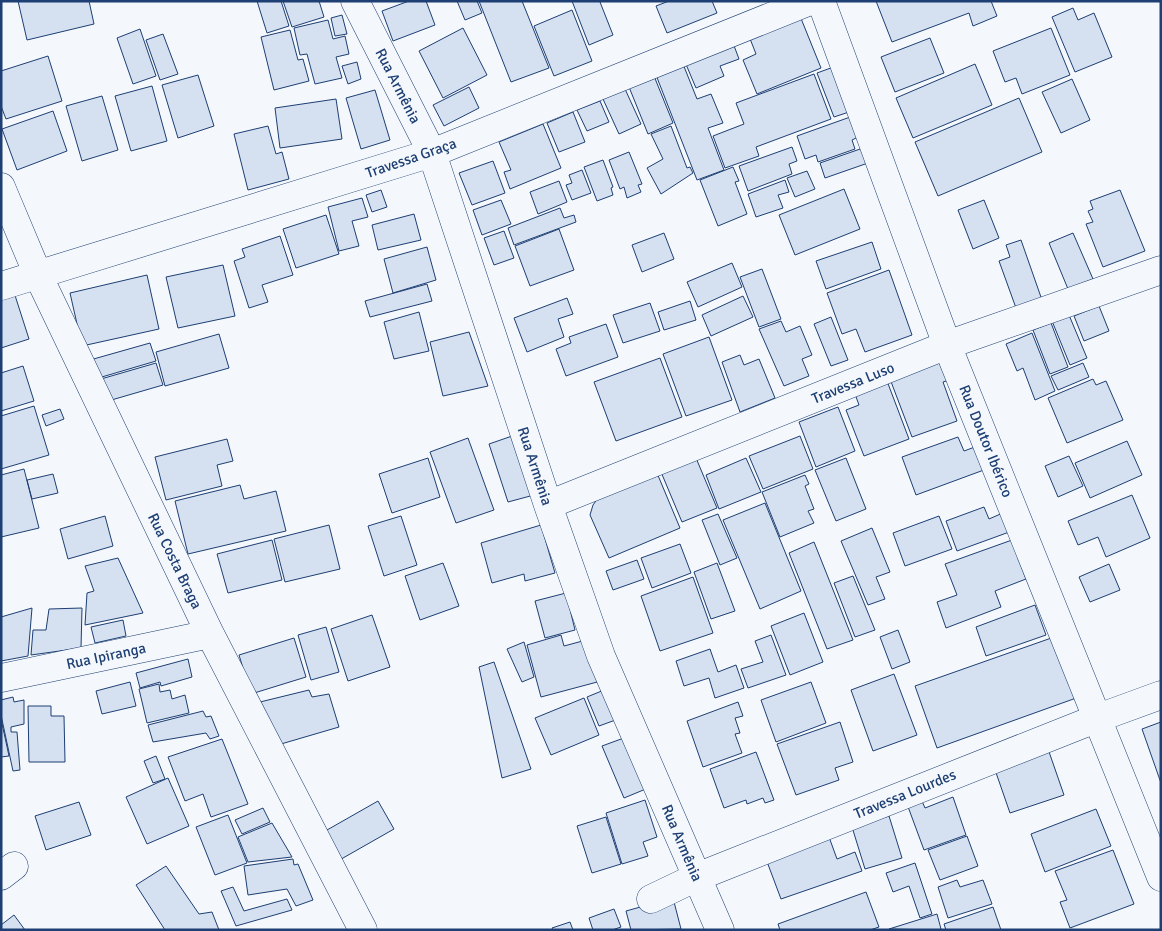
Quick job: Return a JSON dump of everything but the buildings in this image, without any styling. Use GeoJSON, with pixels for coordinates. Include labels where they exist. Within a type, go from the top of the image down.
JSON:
{"type":"FeatureCollection","features":[{"type":"Feature","properties":{"kind":"street","name":"Rua Armênia"},"geometry":{"type":"LineString","coordinates":[[355,1],[432,153],[548,505],[601,656],[720,930]]}},
{"type":"Feature","properties":{"kind":"street","name":"Travessa Graça"},"geometry":{"type":"LineString","coordinates":[[1,286],[432,153],[810,1]]}},
{"type":"Feature","properties":{"kind":"street","name":"Rua Doutor Ibérico"},"geometry":{"type":"LineString","coordinates":[[821,1],[947,346],[1161,878]]}},
{"type":"Feature","properties":{"kind":"street","name":"Rua Costa Braga"},"geometry":{"type":"LineString","coordinates":[[1,187],[38,275],[210,634],[363,930]]}},
{"type":"Feature","properties":{"kind":"street","name":"Travessa Luso"},"geometry":{"type":"LineString","coordinates":[[548,505],[947,346],[1161,270]]}},
{"type":"Feature","properties":{"kind":"street","name":"Rua Ipiranga"},"geometry":{"type":"LineString","coordinates":[[1,678],[210,634]]}},
{"type":"Feature","properties":{"kind":"street","name":"Travessa Lourdes"},"geometry":{"type":"LineString","coordinates":[[651,899],[697,877],[1098,718],[1161,695]]}}]}
